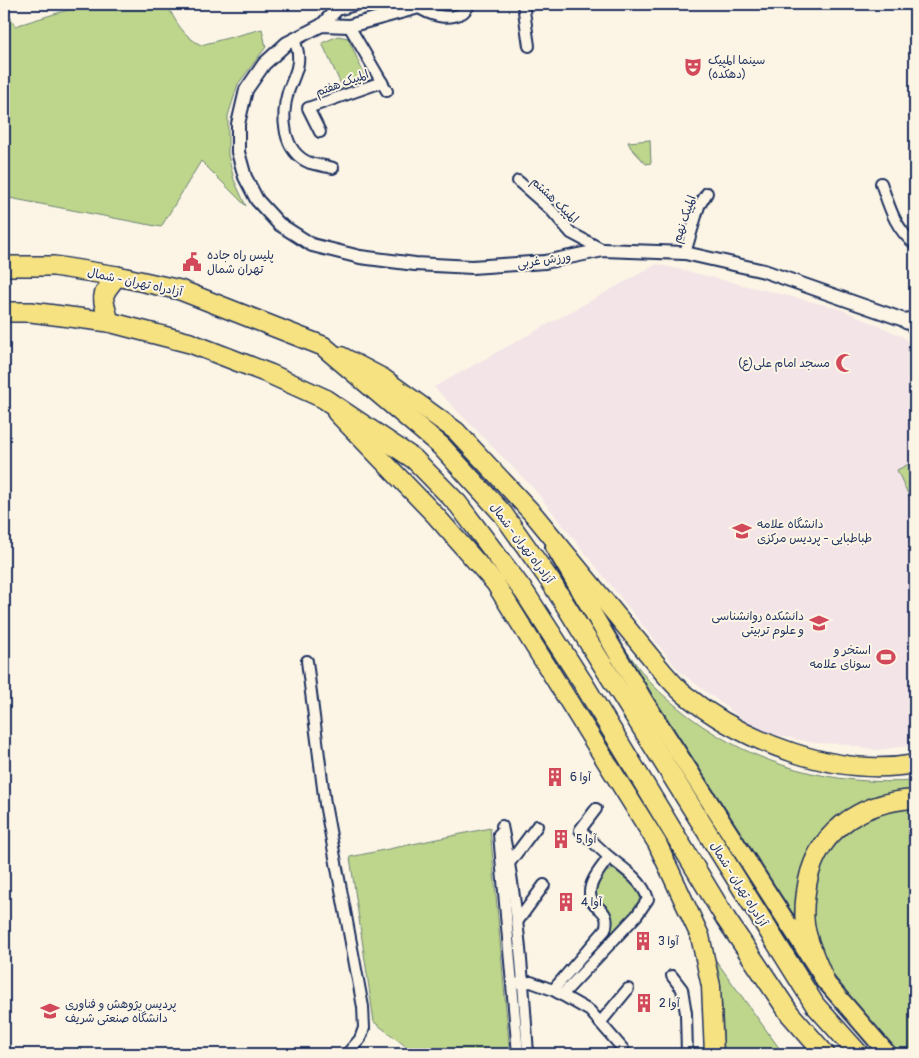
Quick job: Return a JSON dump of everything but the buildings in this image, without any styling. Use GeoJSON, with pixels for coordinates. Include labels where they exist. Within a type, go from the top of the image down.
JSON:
{"type":"FeatureCollection","features":[{"type":"Feature","properties":{"kind":"highway","name":"آزادراه تهران - شمال"},"geometry":{"type":"LineString","coordinates":[[4,266],[54,266],[117,276],[180,290],[324,346],[441,446],[503,514],[551,582],[815,1005],[859,1054]]}},
{"type":"Feature","properties":{"kind":"highway"},"geometry":{"type":"LineString","coordinates":[[109,322],[103,300],[104,291],[117,276]]}},
{"type":"Feature","properties":{"kind":"highway"},"geometry":{"type":"LineString","coordinates":[[4,312],[31,312],[109,322],[190,343],[270,374],[323,398],[414,459],[458,504],[525,593],[584,683],[726,918],[790,1014],[825,1054]]}},
{"type":"Feature","properties":{"kind":"highway"},"geometry":{"type":"LineString","coordinates":[[324,346],[383,378],[456,431],[536,516],[663,672],[683,693],[716,718],[774,746],[810,758],[858,766],[900,767],[915,764]]}},
{"type":"Feature","properties":{"kind":"highway"},"geometry":{"type":"LineString","coordinates":[[323,398],[436,516],[494,582],[657,843],[700,936],[711,986],[714,1054]]}},
{"type":"Feature","properties":{"kind":"highway"},"geometry":{"type":"LineString","coordinates":[[825,981],[806,933],[804,908],[808,877],[823,843],[845,822],[871,808],[896,800],[915,799]]}},
{"type":"Feature","properties":{"kind":"main road"},"geometry":{"type":"LineString","coordinates":[[536,516],[646,703],[825,981],[888,1054]]}},
{"type":"Feature","properties":{"kind":"street"},"geometry":{"type":"LineString","coordinates":[[322,25],[337,9],[355,4]]}},
{"type":"Feature","properties":{"kind":"street"},"geometry":{"type":"LineString","coordinates":[[322,25],[349,26],[424,5],[427,14],[446,17],[462,13],[470,4]]}},
{"type":"Feature","properties":{"kind":"street"},"geometry":{"type":"LineString","coordinates":[[522,4],[529,46]]}},
{"type":"Feature","properties":{"kind":"street","name":"ورزش غربی"},"geometry":{"type":"LineString","coordinates":[[322,25],[287,43],[264,64],[246,90],[238,124],[238,152],[245,176],[257,200],[278,224],[312,245],[360,257],[415,264],[472,267],[545,262],[603,250],[685,253],[764,271],[912,323]]}},
{"type":"Feature","properties":{"kind":"street","name":"المپیک هفتم"},"geometry":{"type":"LineString","coordinates":[[320,132],[308,108],[385,86],[349,26]]}},
{"type":"Feature","properties":{"kind":"street"},"geometry":{"type":"LineString","coordinates":[[294,39],[298,64],[284,108],[284,128],[289,143],[300,157],[310,162],[333,168]]}},
{"type":"Feature","properties":{"kind":"street","name":"المپیک هشتم"},"geometry":{"type":"LineString","coordinates":[[518,181],[551,210],[571,233],[603,250]]}},
{"type":"Feature","properties":{"kind":"street"},"geometry":{"type":"LineString","coordinates":[[881,183],[892,215],[905,237],[915,244]]}},
{"type":"Feature","properties":{"kind":"street","name":"المپیک نهم"},"geometry":{"type":"LineString","coordinates":[[685,253],[699,206],[707,193]]}},
{"type":"Feature","properties":{"kind":"street"},"geometry":{"type":"LineString","coordinates":[[307,661],[326,804],[363,1007],[364,1028],[360,1039],[347,1054]]}},
{"type":"Feature","properties":{"kind":"street"},"geometry":{"type":"LineString","coordinates":[[558,992],[637,915],[648,899],[646,892],[630,873],[580,830],[596,809]]}},
{"type":"Feature","properties":{"kind":"street"},"geometry":{"type":"LineString","coordinates":[[518,1054],[518,983],[517,922],[510,862],[502,826],[498,836],[518,983],[528,1054]]}},
{"type":"Feature","properties":{"kind":"street"},"geometry":{"type":"LineString","coordinates":[[510,862],[537,826]]}},
{"type":"Feature","properties":{"kind":"street"},"geometry":{"type":"LineString","coordinates":[[558,992],[605,930],[608,922],[607,915],[591,899],[590,891],[610,857]]}},
{"type":"Feature","properties":{"kind":"street"},"geometry":{"type":"LineString","coordinates":[[517,922],[544,885]]}},
{"type":"Feature","properties":{"kind":"street"},"geometry":{"type":"LineString","coordinates":[[672,976],[682,989],[686,1013],[687,1054]]}},
{"type":"Feature","properties":{"kind":"street"},"geometry":{"type":"LineString","coordinates":[[518,983],[531,982],[558,992],[590,1011],[623,1049],[619,1054]]}},
{"type":"Feature","properties":{"kind":"street"},"geometry":{"type":"LineString","coordinates":[[600,1023],[628,989]]}},
{"type":"Feature","properties":{"kind":"shaded area","name":"دانشگاه علامه طباطبایی - پردیس مرکزی"},"geometry":{"type":"Polygon","coordinates":[[[657,264],[838,308],[902,336],[915,348],[915,745],[877,750],[843,744],[814,743],[758,731],[680,672],[534,489],[434,387],[657,264]]]}},
{"type":"Feature","properties":{"kind":"green space"},"geometry":{"type":"Polygon","coordinates":[[[4,4],[15,26],[87,4],[167,4],[184,33],[201,45],[262,29],[266,47],[238,84],[228,116],[228,155],[234,180],[246,206],[201,161],[161,227],[4,197],[4,4]]]}},
{"type":"Feature","properties":{"kind":"green space"},"geometry":{"type":"Polygon","coordinates":[[[338,36],[348,38],[367,81],[344,91],[322,43],[338,36]]]}},
{"type":"Feature","properties":{"kind":"green space"},"geometry":{"type":"Polygon","coordinates":[[[650,140],[651,163],[646,164],[628,142],[650,140]]]}},
{"type":"Feature","properties":{"kind":"green space"},"geometry":{"type":"Polygon","coordinates":[[[915,461],[915,509],[897,470],[915,461]]]}},
{"type":"Feature","properties":{"kind":"green space"},"geometry":{"type":"Polygon","coordinates":[[[623,646],[646,678],[670,701],[715,734],[741,748],[796,769],[825,776],[884,782],[915,781],[915,792],[901,793],[808,854],[797,888],[795,923],[725,817],[623,646]]]}},
{"type":"Feature","properties":{"kind":"green space"},"geometry":{"type":"Polygon","coordinates":[[[915,808],[915,1054],[897,1054],[883,1040],[823,961],[813,924],[813,898],[821,866],[833,847],[849,832],[867,819],[885,812],[915,808]]]}},
{"type":"Feature","properties":{"kind":"green space"},"geometry":{"type":"Polygon","coordinates":[[[490,828],[510,1054],[416,1054],[374,1022],[350,857],[490,828]]]}},
{"type":"Feature","properties":{"kind":"green space"},"geometry":{"type":"Polygon","coordinates":[[[613,869],[620,870],[641,892],[639,904],[621,930],[608,934],[612,924],[611,914],[608,907],[598,900],[596,892],[605,872],[613,869]]]}},
{"type":"Feature","properties":{"kind":"green space"},"geometry":{"type":"Polygon","coordinates":[[[712,955],[784,1054],[724,1054],[722,1005],[712,955]]]}},
{"type":"Feature","properties":{"kind":"place","name":"سینما المپیک (دهکده)"},"geometry":{"type":"Point","coordinates":[693,67]}},
{"type":"Feature","properties":{"kind":"place","name":"پلیس راه جاده تهران شمال"},"geometry":{"type":"Point","coordinates":[192,262]}},
{"type":"Feature","properties":{"kind":"place","name":"مسجد امام علی(ع)"},"geometry":{"type":"Point","coordinates":[845,363]}},
{"type":"Feature","properties":{"kind":"place","name":"دانشگاه علامه طباطبایی - پردیس مرکزی"},"geometry":{"type":"Point","coordinates":[742,531]}},
{"type":"Feature","properties":{"kind":"place","name":"دانشکده روانشناسی و علوم تربیتی"},"geometry":{"type":"Point","coordinates":[819,623]}},
{"type":"Feature","properties":{"kind":"place","name":"استخر و سونای علامه"},"geometry":{"type":"Point","coordinates":[886,657]}},
{"type":"Feature","properties":{"kind":"place","name":"آوا 6"},"geometry":{"type":"Point","coordinates":[555,777]}},
{"type":"Feature","properties":{"kind":"place","name":"آوا 5"},"geometry":{"type":"Point","coordinates":[561,839]}},
{"type":"Feature","properties":{"kind":"place","name":"آوا 4"},"geometry":{"type":"Point","coordinates":[566,902]}},
{"type":"Feature","properties":{"kind":"place","name":"آوا 3"},"geometry":{"type":"Point","coordinates":[643,941]}},
{"type":"Feature","properties":{"kind":"place","name":"آوا 2"},"geometry":{"type":"Point","coordinates":[644,1003]}},
{"type":"Feature","properties":{"kind":"place","name":"پردیس پژوهش و فناوری دانشگاه صنعتی شریف"},"geometry":{"type":"Point","coordinates":[50,1011]}}]}
